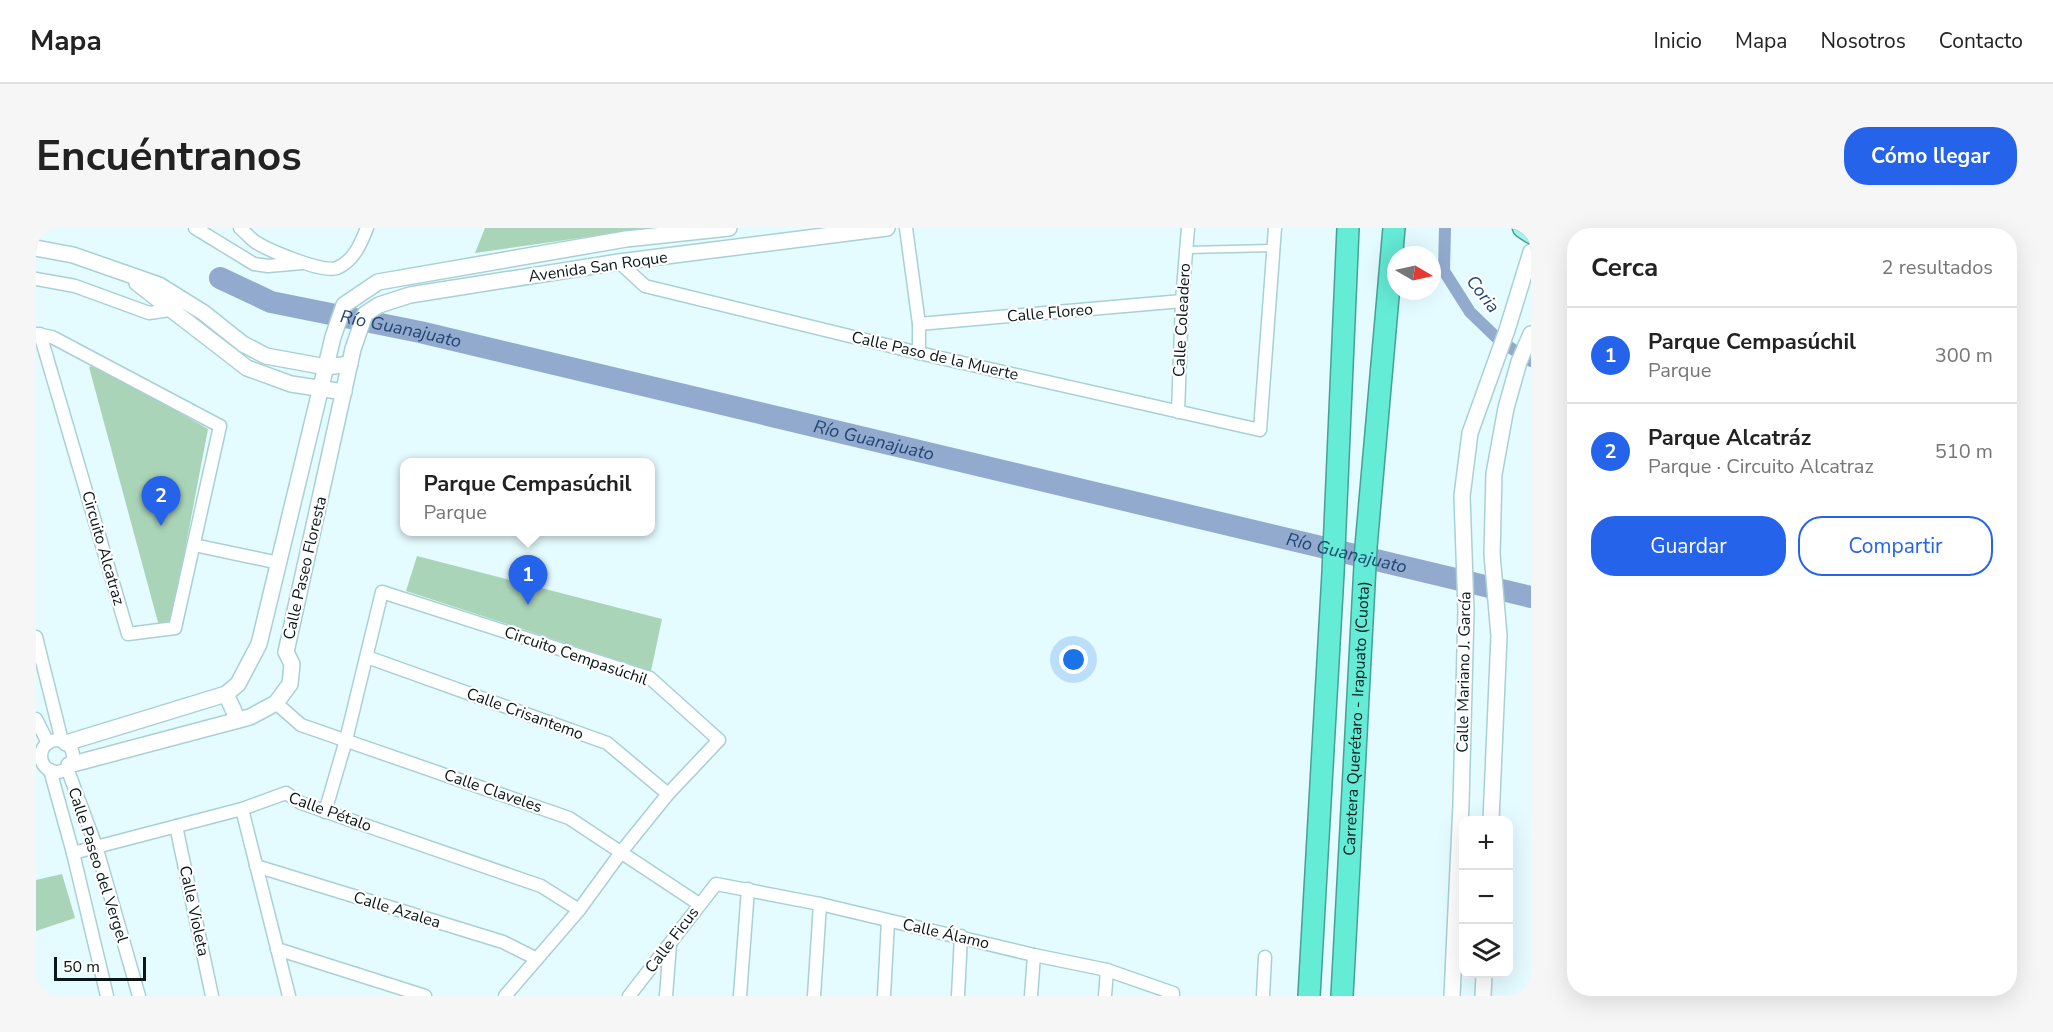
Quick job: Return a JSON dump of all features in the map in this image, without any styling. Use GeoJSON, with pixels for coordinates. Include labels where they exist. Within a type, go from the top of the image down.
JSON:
{"type":"FeatureCollection","features":[{"type":"Feature","properties":{"kind":"highway","name":"Carretera Querétaro - Irapuato (Cuota)"},"geometry":{"type":"LineString","coordinates":[[1309,996],[1333,573],[1348,228]]}},
{"type":"Feature","properties":{"kind":"highway","name":"Carretera Querétaro - Irapuato (Cuota)"},"geometry":{"type":"LineString","coordinates":[[1342,996],[1366,547],[1394,228]]}},
{"type":"Feature","properties":{"kind":"main road"},"geometry":{"type":"LineString","coordinates":[[1522,228],[1531,234]]}},
{"type":"Feature","properties":{"kind":"street"},"geometry":{"type":"LineString","coordinates":[[195,228],[254,264],[268,266],[304,263]]}},
{"type":"Feature","properties":{"kind":"street"},"geometry":{"type":"LineString","coordinates":[[240,228],[255,242],[324,269],[336,268],[344,264],[358,251],[367,228]]}},
{"type":"Feature","properties":{"kind":"street","name":"Avenida San Roque"},"geometry":{"type":"LineString","coordinates":[[321,389],[332,340],[344,306],[378,282],[626,239],[729,228]]}},
{"type":"Feature","properties":{"kind":"street","name":"Avenida San Roque"},"geometry":{"type":"LineString","coordinates":[[344,392],[365,314],[379,304],[410,296],[619,262],[887,228]]}},
{"type":"Feature","properties":{"kind":"street"},"geometry":{"type":"LineString","coordinates":[[906,228],[919,324],[919,354]]}},
{"type":"Feature","properties":{"kind":"street","name":"Calle Coleadero"},"geometry":{"type":"LineString","coordinates":[[1178,412],[1182,301],[1188,228]]}},
{"type":"Feature","properties":{"kind":"street"},"geometry":{"type":"LineString","coordinates":[[1274,248],[1275,228]]}},
{"type":"Feature","properties":{"kind":"street"},"geometry":{"type":"LineString","coordinates":[[36,248],[74,255],[159,285],[193,306],[243,344],[266,356],[326,367],[352,356]]}},
{"type":"Feature","properties":{"kind":"street","name":"Calle Paso de la Muerte"},"geometry":{"type":"LineString","coordinates":[[619,262],[645,286],[919,354],[1260,430],[1274,248]]}},
{"type":"Feature","properties":{"kind":"street","name":"Calle Mariano J. García"},"geometry":{"type":"LineString","coordinates":[[1452,996],[1461,804],[1466,611],[1462,496],[1470,434],[1507,330],[1531,252]]}},
{"type":"Feature","properties":{"kind":"street"},"geometry":{"type":"LineString","coordinates":[[118,270],[247,368],[291,384],[344,392]]}},
{"type":"Feature","properties":{"kind":"street"},"geometry":{"type":"LineString","coordinates":[[36,279],[75,286],[149,313],[193,306]]}},
{"type":"Feature","properties":{"kind":"street","name":"Calle Floreo"},"geometry":{"type":"LineString","coordinates":[[919,324],[1182,301]]}},
{"type":"Feature","properties":{"kind":"street","name":"Circuito Alcatraz"},"geometry":{"type":"LineString","coordinates":[[38,334],[52,338],[220,426],[174,628],[128,634],[38,334]]}},
{"type":"Feature","properties":{"kind":"street","name":"Calle Mariano J. García"},"geometry":{"type":"LineString","coordinates":[[1491,816],[1500,636],[1492,554],[1494,474],[1506,408],[1519,362],[1529,339]]}},
{"type":"Feature","properties":{"kind":"street"},"geometry":{"type":"LineString","coordinates":[[293,362],[314,355],[332,340]]}},
{"type":"Feature","properties":{"kind":"street","name":"Calle Paseo Floresta"},"geometry":{"type":"LineString","coordinates":[[226,694],[238,684],[259,644],[321,389]]}},
{"type":"Feature","properties":{"kind":"street","name":"Calle Paseo Floresta"},"geometry":{"type":"LineString","coordinates":[[276,703],[290,684],[292,664],[286,652],[344,392]]}},
{"type":"Feature","properties":{"kind":"street"},"geometry":{"type":"LineString","coordinates":[[194,545],[279,563]]}},
{"type":"Feature","properties":{"kind":"street","name":"Circuito Cempasúchil"},"geometry":{"type":"LineString","coordinates":[[325,812],[368,657],[382,592],[650,678],[718,740],[668,794],[621,851],[579,910],[505,996]]}},
{"type":"Feature","properties":{"kind":"street"},"geometry":{"type":"LineString","coordinates":[[36,637],[64,742],[70,746],[73,756],[68,767]]}},
{"type":"Feature","properties":{"kind":"street"},"geometry":{"type":"LineString","coordinates":[[259,644],[286,652]]}},
{"type":"Feature","properties":{"kind":"street","name":"Calle Crisantemo"},"geometry":{"type":"LineString","coordinates":[[368,657],[607,743],[668,794]]}},
{"type":"Feature","properties":{"kind":"street"},"geometry":{"type":"LineString","coordinates":[[43,745],[52,741],[64,742],[226,694],[238,720]]}},
{"type":"Feature","properties":{"kind":"street"},"geometry":{"type":"LineString","coordinates":[[36,720],[43,745],[43,765],[61,771],[68,767],[250,717],[276,703]]}},
{"type":"Feature","properties":{"kind":"street","name":"Calle Claveles"},"geometry":{"type":"LineString","coordinates":[[276,703],[301,725],[569,818],[699,904]]}},
{"type":"Feature","properties":{"kind":"street","name":"Calle Paseo del Vergel"},"geometry":{"type":"LineString","coordinates":[[43,765],[73,853],[107,996]]}},
{"type":"Feature","properties":{"kind":"street","name":"Calle Paseo del Vergel"},"geometry":{"type":"LineString","coordinates":[[68,767],[96,846],[139,996]]}},
{"type":"Feature","properties":{"kind":"street","name":"Calle Pétalo"},"geometry":{"type":"LineString","coordinates":[[73,853],[242,809],[286,793],[301,803],[325,812],[541,886],[579,910]]}},
{"type":"Feature","properties":{"kind":"street"},"geometry":{"type":"LineString","coordinates":[[242,809],[289,996]]}},
{"type":"Feature","properties":{"kind":"street","name":"Calle Violeta"},"geometry":{"type":"LineString","coordinates":[[176,826],[212,996]]}},
{"type":"Feature","properties":{"kind":"street","name":"Calle Azalea"},"geometry":{"type":"LineString","coordinates":[[256,866],[503,942],[537,958]]}},
{"type":"Feature","properties":{"kind":"street","name":"Calle Ficus"},"geometry":{"type":"LineString","coordinates":[[629,996],[716,884]]}},
{"type":"Feature","properties":{"kind":"street","name":"Calle Álamo"},"geometry":{"type":"LineString","coordinates":[[716,884],[820,904],[1107,970],[1173,994]]}},
{"type":"Feature","properties":{"kind":"street"},"geometry":{"type":"LineString","coordinates":[[740,996],[748,889]]}},
{"type":"Feature","properties":{"kind":"street"},"geometry":{"type":"LineString","coordinates":[[814,996],[820,904]]}},
{"type":"Feature","properties":{"kind":"street"},"geometry":{"type":"LineString","coordinates":[[884,996],[888,921]]}},
{"type":"Feature","properties":{"kind":"street"},"geometry":{"type":"LineString","coordinates":[[958,996],[961,936]]}},
{"type":"Feature","properties":{"kind":"street"},"geometry":{"type":"LineString","coordinates":[[666,996],[670,944]]}},
{"type":"Feature","properties":{"kind":"street"},"geometry":{"type":"LineString","coordinates":[[277,949],[425,996]]}},
{"type":"Feature","properties":{"kind":"street"},"geometry":{"type":"LineString","coordinates":[[1031,996],[1034,955]]}},
{"type":"Feature","properties":{"kind":"street"},"geometry":{"type":"LineString","coordinates":[[1263,996],[1265,957]]}},
{"type":"Feature","properties":{"kind":"street"},"geometry":{"type":"LineString","coordinates":[[1105,996],[1107,970]]}},
{"type":"Feature","properties":{"kind":"street"},"geometry":{"type":"LineString","coordinates":[[1483,996],[1484,978]]}},
{"type":"Feature","properties":{"kind":"lane"},"geometry":{"type":"LineString","coordinates":[[1186,250],[1274,248]]}},
{"type":"Feature","properties":{"kind":"green space"},"geometry":{"type":"Polygon","coordinates":[[[485,228],[649,228],[475,253],[485,228]]]}},
{"type":"Feature","properties":{"kind":"green space"},"geometry":{"type":"Polygon","coordinates":[[[96,365],[208,429],[171,623],[159,626],[89,367],[96,365]]]}},
{"type":"Feature","properties":{"kind":"green space"},"geometry":{"type":"Polygon","coordinates":[[[417,556],[662,619],[651,671],[406,591],[417,556]]]}},
{"type":"Feature","properties":{"kind":"green space"},"geometry":{"type":"Polygon","coordinates":[[[62,874],[75,918],[36,931],[36,880],[62,874]]]}},
{"type":"Feature","properties":{"kind":"waterway","name":"Coria"},"geometry":{"type":"LineString","coordinates":[[1445,228],[1444,271],[1470,312],[1500,341],[1531,361]]}},
{"type":"Feature","properties":{"kind":"waterway","name":"Río Guanajuato"},"geometry":{"type":"LineString","coordinates":[[220,278],[271,302],[420,332],[1531,597]]}},
{"type":"Feature","properties":{"kind":"place","name":"Parque Alcatráz"},"geometry":{"type":"Point","coordinates":[161,526]}},
{"type":"Feature","properties":{"kind":"place","name":"Parque Cempasúchil"},"geometry":{"type":"Point","coordinates":[528,605]}}]}
